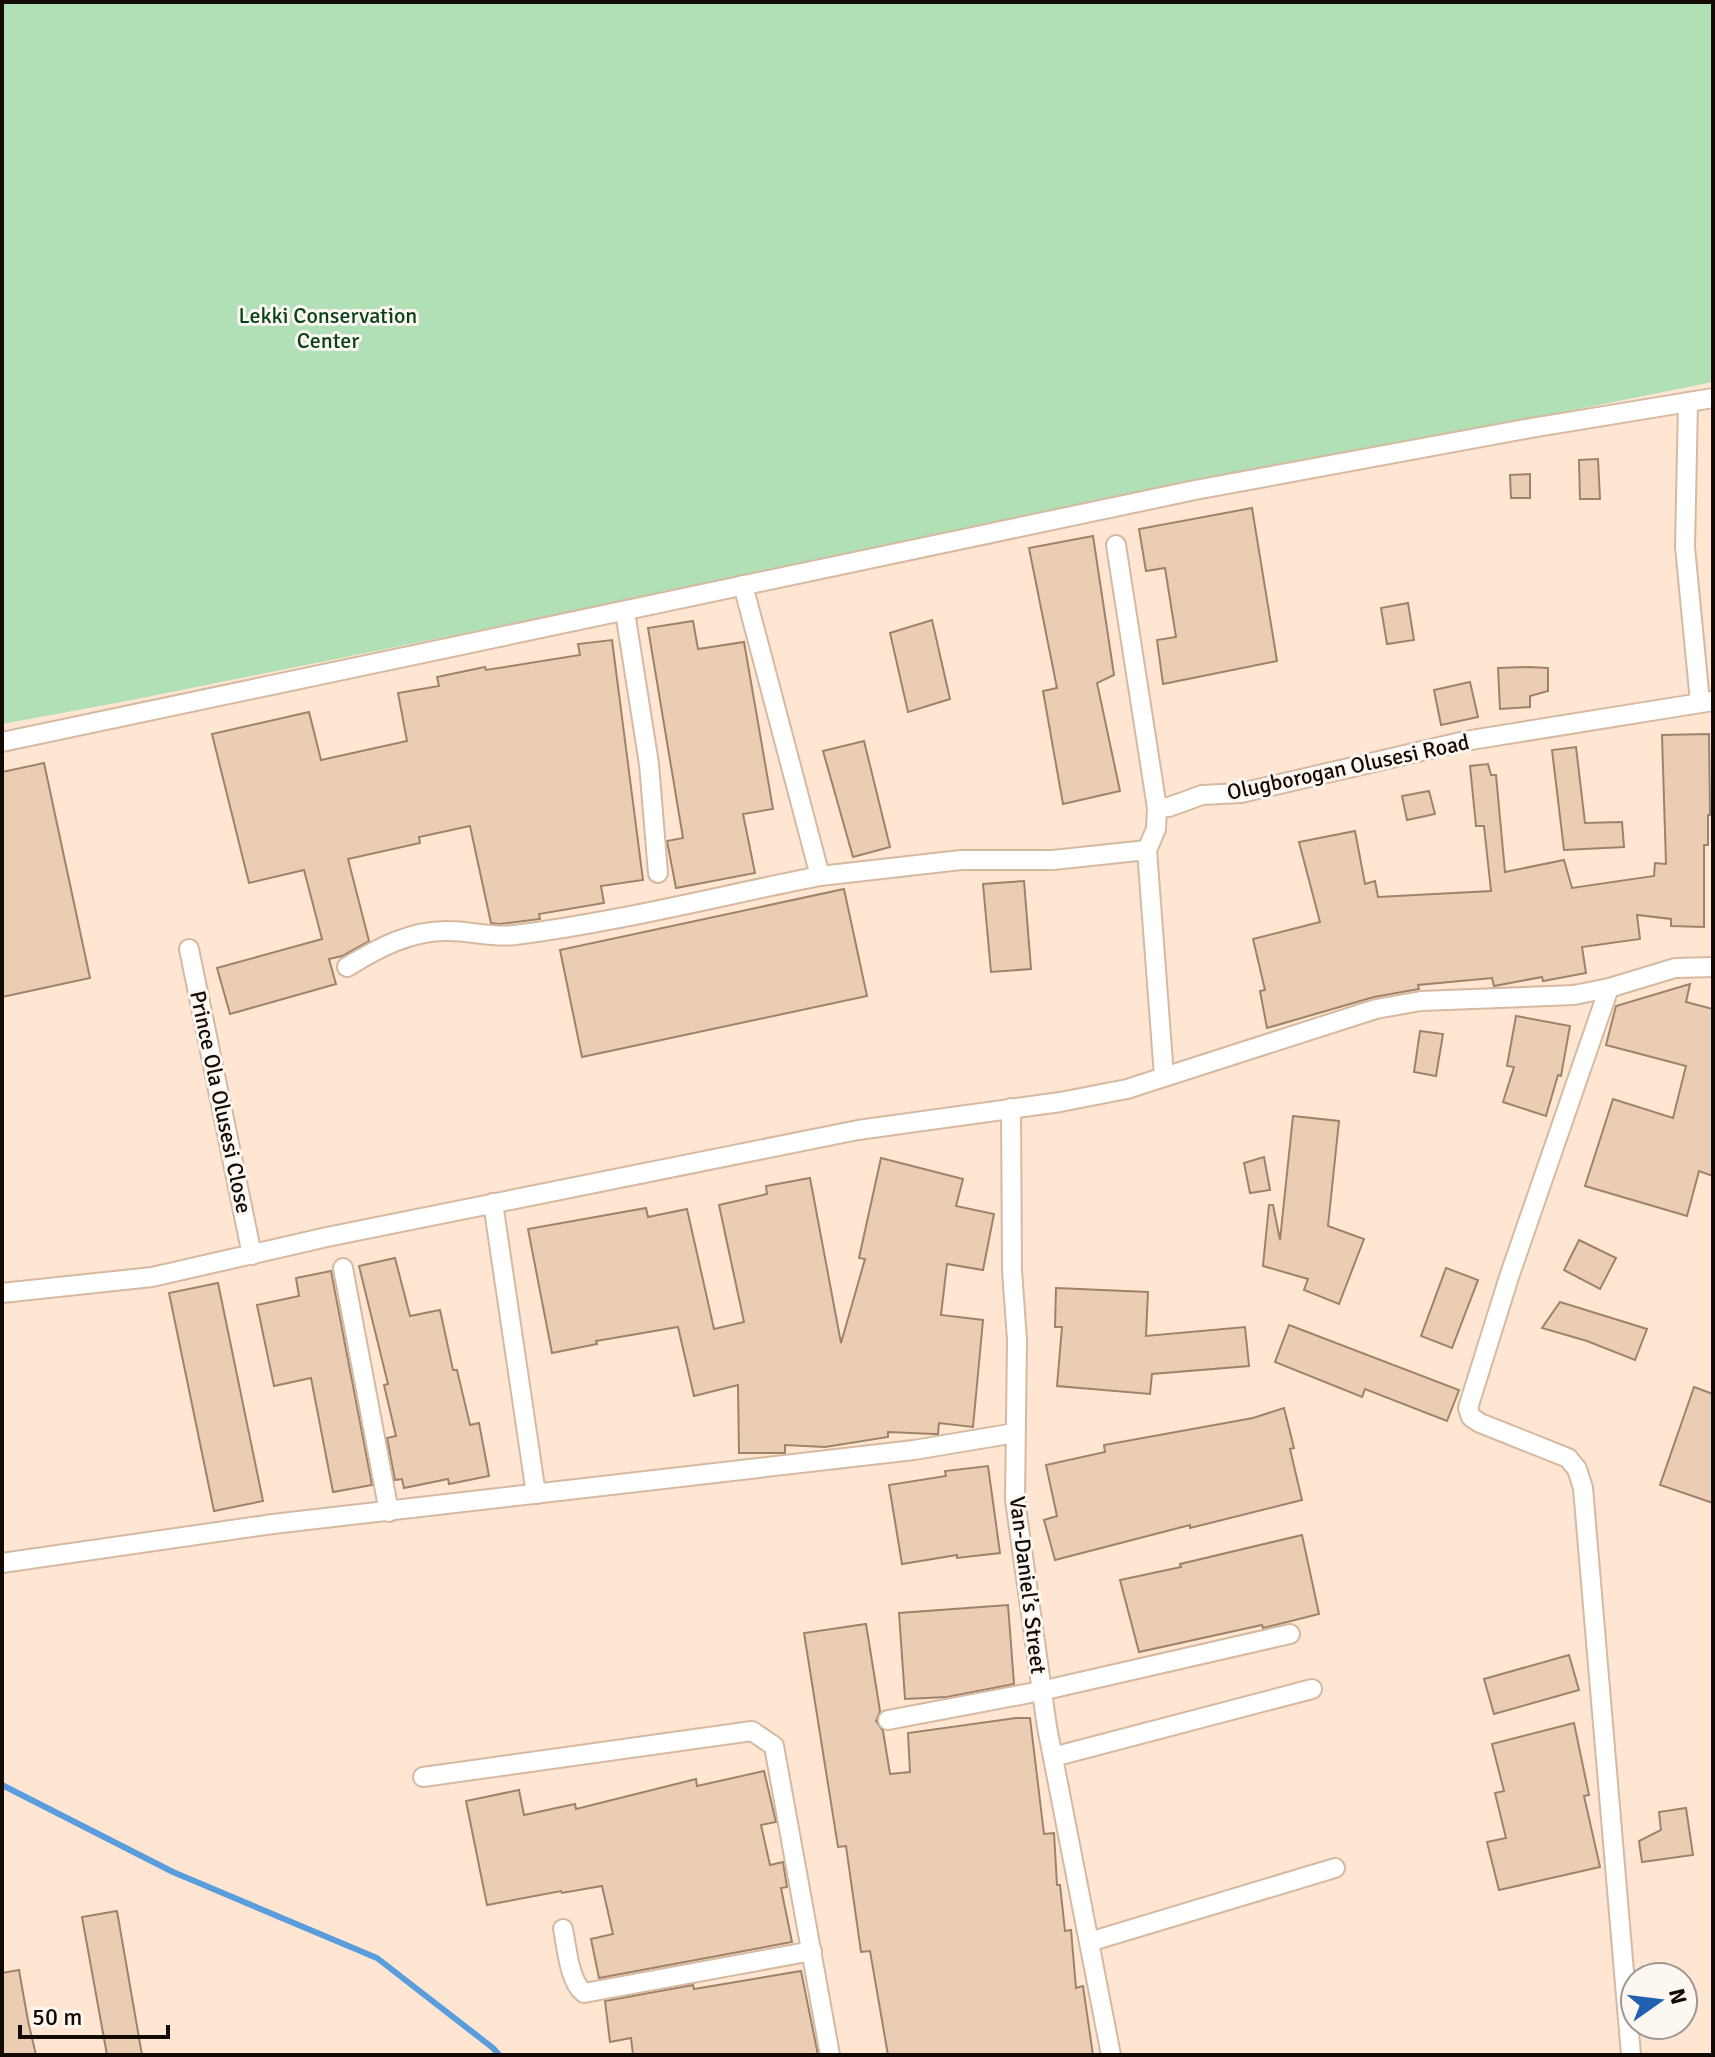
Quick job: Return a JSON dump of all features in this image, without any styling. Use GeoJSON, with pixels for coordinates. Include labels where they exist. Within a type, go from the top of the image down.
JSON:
{"type":"FeatureCollection","features":[{"type":"Feature","properties":{"kind":"street"},"geometry":{"type":"LineString","coordinates":[[2,742],[1195,490],[1713,398]]}},
{"type":"Feature","properties":{"kind":"street"},"geometry":{"type":"LineString","coordinates":[[1688,402],[1685,547],[1706,702]]}},
{"type":"Feature","properties":{"kind":"street"},"geometry":{"type":"LineString","coordinates":[[1116,545],[1157,808],[1156,829],[1147,850],[1164,1076]]}},
{"type":"Feature","properties":{"kind":"street"},"geometry":{"type":"LineString","coordinates":[[743,585],[820,876]]}},
{"type":"Feature","properties":{"kind":"street"},"geometry":{"type":"LineString","coordinates":[[625,612],[649,764],[658,873]]}},
{"type":"Feature","properties":{"kind":"street","name":"Olugborogan Olusesi Road"},"geometry":{"type":"LineString","coordinates":[[1157,808],[1202,795],[1241,793],[1465,741],[1706,702]]}},
{"type":"Feature","properties":{"kind":"street"},"geometry":{"type":"LineString","coordinates":[[347,967],[382,946],[422,933],[448,930],[512,936],[654,911],[820,876],[961,860],[1053,860],[1147,850]]}},
{"type":"Feature","properties":{"kind":"street","name":"Prince Ola Olusesi Close"},"geometry":{"type":"LineString","coordinates":[[189,949],[252,1255]]}},
{"type":"Feature","properties":{"kind":"street"},"geometry":{"type":"LineString","coordinates":[[2,1293],[152,1277],[327,1237],[858,1130],[1127,1089],[1376,1009],[1421,1001],[1574,995],[1675,968],[1713,967]]}},
{"type":"Feature","properties":{"kind":"street"},"geometry":{"type":"LineString","coordinates":[[1609,988],[1509,1277],[1468,1408],[1471,1417],[1480,1423],[1568,1458],[1577,1469],[1583,1488],[1631,2055]]}},
{"type":"Feature","properties":{"kind":"street","name":"Van-Daniel’s Street"},"geometry":{"type":"LineString","coordinates":[[1011,1108],[1012,1270],[1017,1340],[1015,1500],[1041,1691],[1111,2055]]}},
{"type":"Feature","properties":{"kind":"street"},"geometry":{"type":"LineString","coordinates":[[493,1203],[536,1494]]}},
{"type":"Feature","properties":{"kind":"street"},"geometry":{"type":"LineString","coordinates":[[343,1268],[389,1512]]}},
{"type":"Feature","properties":{"kind":"street"},"geometry":{"type":"LineString","coordinates":[[2,1563],[242,1528],[914,1450],[1015,1433]]}},
{"type":"Feature","properties":{"kind":"street"},"geometry":{"type":"LineString","coordinates":[[888,1720],[1041,1691],[1290,1634]]}},
{"type":"Feature","properties":{"kind":"street"},"geometry":{"type":"LineString","coordinates":[[1053,1757],[1312,1689]]}},
{"type":"Feature","properties":{"kind":"street"},"geometry":{"type":"LineString","coordinates":[[423,1777],[752,1731],[774,1746],[830,2055]]}},
{"type":"Feature","properties":{"kind":"street"},"geometry":{"type":"LineString","coordinates":[[1089,1942],[1335,1868]]}},
{"type":"Feature","properties":{"kind":"street"},"geometry":{"type":"LineString","coordinates":[[563,1929],[575,1982],[584,1993],[812,1951]]}},
{"type":"Feature","properties":{"kind":"green space","name":"Lekki Conservation Center"},"geometry":{"type":"Polygon","coordinates":[[[2,2],[1713,2],[1713,382],[2,724],[2,2]]]}},
{"type":"Feature","properties":{"kind":"building"},"geometry":{"type":"Polygon","coordinates":[[[1598,459],[1600,499],[1580,499],[1579,460],[1598,459]]]}},
{"type":"Feature","properties":{"kind":"building"},"geometry":{"type":"Polygon","coordinates":[[[1530,474],[1530,498],[1511,498],[1510,475],[1530,474]]]}},
{"type":"Feature","properties":{"kind":"building"},"geometry":{"type":"Polygon","coordinates":[[[1252,508],[1277,661],[1163,684],[1157,640],[1176,637],[1165,568],[1146,571],[1139,529],[1252,508]]]}},
{"type":"Feature","properties":{"kind":"building"},"geometry":{"type":"Polygon","coordinates":[[[1093,536],[1114,675],[1097,683],[1120,791],[1063,804],[1043,691],[1057,688],[1029,548],[1093,536]]]}},
{"type":"Feature","properties":{"kind":"building"},"geometry":{"type":"Polygon","coordinates":[[[1408,603],[1414,640],[1387,644],[1381,608],[1408,603]]]}},
{"type":"Feature","properties":{"kind":"building"},"geometry":{"type":"Polygon","coordinates":[[[932,620],[950,699],[908,712],[890,633],[932,620]]]}},
{"type":"Feature","properties":{"kind":"building"},"geometry":{"type":"Polygon","coordinates":[[[693,621],[698,649],[744,642],[773,809],[743,814],[755,873],[676,888],[667,841],[683,838],[648,628],[693,621]]]}},
{"type":"Feature","properties":{"kind":"building"},"geometry":{"type":"Polygon","coordinates":[[[612,640],[643,880],[601,886],[604,903],[539,914],[540,919],[499,924],[491,923],[470,826],[419,837],[420,843],[348,859],[369,941],[342,956],[329,959],[336,984],[230,1014],[217,968],[322,939],[304,870],[249,883],[212,734],[309,712],[321,760],[407,741],[398,693],[439,686],[437,677],[485,667],[486,670],[580,655],[578,644],[612,640]]]}},
{"type":"Feature","properties":{"kind":"building"},"geometry":{"type":"Polygon","coordinates":[[[1498,668],[1548,668],[1548,691],[1530,696],[1530,707],[1500,709],[1498,668]]]}},
{"type":"Feature","properties":{"kind":"building"},"geometry":{"type":"Polygon","coordinates":[[[1470,682],[1478,717],[1441,725],[1434,690],[1470,682]]]}},
{"type":"Feature","properties":{"kind":"building"},"geometry":{"type":"Polygon","coordinates":[[[1709,734],[1710,815],[1708,845],[1704,845],[1704,927],[1671,926],[1671,919],[1637,915],[1640,939],[1582,947],[1586,973],[1494,986],[1492,978],[1418,985],[1419,989],[1374,997],[1267,1028],[1260,991],[1265,990],[1253,939],[1320,922],[1299,842],[1355,831],[1365,884],[1375,881],[1378,897],[1491,891],[1484,826],[1476,826],[1470,766],[1488,764],[1491,775],[1496,775],[1505,872],[1564,860],[1572,888],[1654,876],[1655,863],[1666,864],[1662,735],[1709,734]]]}},
{"type":"Feature","properties":{"kind":"building"},"geometry":{"type":"Polygon","coordinates":[[[864,741],[890,847],[853,857],[823,751],[864,741]]]}},
{"type":"Feature","properties":{"kind":"building"},"geometry":{"type":"Polygon","coordinates":[[[1576,747],[1585,823],[1622,822],[1624,847],[1564,850],[1552,750],[1576,747]]]}},
{"type":"Feature","properties":{"kind":"building"},"geometry":{"type":"Polygon","coordinates":[[[44,763],[90,978],[2,997],[2,772],[44,763]]]}},
{"type":"Feature","properties":{"kind":"building"},"geometry":{"type":"Polygon","coordinates":[[[1429,791],[1435,814],[1407,820],[1402,796],[1429,791]]]}},
{"type":"Feature","properties":{"kind":"building"},"geometry":{"type":"Polygon","coordinates":[[[1024,881],[1031,969],[991,972],[983,884],[1024,881]]]}},
{"type":"Feature","properties":{"kind":"building"},"geometry":{"type":"Polygon","coordinates":[[[844,889],[867,996],[582,1057],[560,950],[844,889]]]}},
{"type":"Feature","properties":{"kind":"building"},"geometry":{"type":"Polygon","coordinates":[[[1690,984],[1686,1002],[1713,1009],[1713,1176],[1699,1171],[1687,1216],[1585,1186],[1613,1099],[1673,1118],[1686,1066],[1606,1045],[1616,1006],[1690,984]]]}},
{"type":"Feature","properties":{"kind":"building"},"geometry":{"type":"Polygon","coordinates":[[[1516,1016],[1570,1026],[1561,1076],[1558,1075],[1546,1116],[1503,1102],[1514,1067],[1507,1066],[1516,1016]]]}},
{"type":"Feature","properties":{"kind":"building"},"geometry":{"type":"Polygon","coordinates":[[[1420,1031],[1443,1034],[1436,1076],[1414,1072],[1420,1031]]]}},
{"type":"Feature","properties":{"kind":"building"},"geometry":{"type":"Polygon","coordinates":[[[1293,1116],[1339,1121],[1328,1226],[1364,1239],[1339,1304],[1304,1290],[1308,1279],[1263,1266],[1269,1205],[1273,1205],[1280,1240],[1293,1116]]]}},
{"type":"Feature","properties":{"kind":"building"},"geometry":{"type":"Polygon","coordinates":[[[1264,1157],[1270,1190],[1250,1193],[1244,1163],[1264,1157]]]}},
{"type":"Feature","properties":{"kind":"building"},"geometry":{"type":"Polygon","coordinates":[[[881,1158],[963,1179],[956,1206],[994,1214],[983,1270],[947,1264],[941,1315],[983,1320],[973,1427],[939,1423],[938,1434],[888,1432],[888,1437],[825,1447],[785,1445],[785,1453],[739,1453],[738,1385],[694,1396],[678,1327],[596,1341],[597,1344],[552,1353],[528,1229],[646,1208],[648,1217],[687,1209],[714,1329],[744,1322],[719,1205],[767,1194],[766,1186],[810,1178],[841,1343],[865,1259],[859,1258],[881,1158]]]}},
{"type":"Feature","properties":{"kind":"building"},"geometry":{"type":"Polygon","coordinates":[[[1579,1240],[1616,1258],[1600,1289],[1564,1270],[1579,1240]]]}},
{"type":"Feature","properties":{"kind":"building"},"geometry":{"type":"Polygon","coordinates":[[[395,1258],[410,1316],[440,1310],[453,1370],[457,1370],[470,1425],[479,1423],[489,1476],[449,1484],[448,1479],[404,1488],[402,1479],[395,1480],[387,1438],[396,1436],[384,1385],[388,1384],[359,1266],[395,1258]]]}},
{"type":"Feature","properties":{"kind":"building"},"geometry":{"type":"Polygon","coordinates":[[[1446,1268],[1478,1280],[1452,1348],[1421,1336],[1446,1268]]]}},
{"type":"Feature","properties":{"kind":"building"},"geometry":{"type":"Polygon","coordinates":[[[331,1271],[372,1485],[333,1492],[311,1378],[274,1386],[257,1305],[299,1296],[296,1278],[331,1271]]]}},
{"type":"Feature","properties":{"kind":"building"},"geometry":{"type":"Polygon","coordinates":[[[218,1283],[263,1501],[214,1511],[169,1293],[218,1283]]]}},
{"type":"Feature","properties":{"kind":"building"},"geometry":{"type":"Polygon","coordinates":[[[1056,1288],[1148,1292],[1146,1336],[1245,1327],[1249,1366],[1152,1374],[1150,1394],[1057,1386],[1062,1327],[1055,1327],[1056,1288]]]}},
{"type":"Feature","properties":{"kind":"building"},"geometry":{"type":"Polygon","coordinates":[[[1560,1302],[1647,1329],[1635,1360],[1542,1328],[1560,1302]]]}},
{"type":"Feature","properties":{"kind":"building"},"geometry":{"type":"Polygon","coordinates":[[[1289,1325],[1459,1390],[1447,1421],[1365,1389],[1362,1397],[1275,1362],[1289,1325]]]}},
{"type":"Feature","properties":{"kind":"building"},"geometry":{"type":"Polygon","coordinates":[[[1694,1387],[1713,1394],[1713,1503],[1660,1485],[1694,1387]]]}},
{"type":"Feature","properties":{"kind":"building"},"geometry":{"type":"Polygon","coordinates":[[[1284,1408],[1302,1500],[1055,1560],[1044,1520],[1057,1516],[1046,1465],[1105,1452],[1104,1445],[1253,1418],[1284,1408]]]}},
{"type":"Feature","properties":{"kind":"building"},"geometry":{"type":"Polygon","coordinates":[[[988,1466],[1000,1553],[957,1558],[957,1555],[902,1564],[889,1485],[946,1476],[945,1471],[988,1466]]]}},
{"type":"Feature","properties":{"kind":"building"},"geometry":{"type":"Polygon","coordinates":[[[1302,1535],[1319,1614],[1139,1652],[1120,1580],[1302,1535]]]}},
{"type":"Feature","properties":{"kind":"building"},"geometry":{"type":"Polygon","coordinates":[[[1008,1605],[1014,1684],[947,1697],[905,1699],[899,1613],[1008,1605]]]}},
{"type":"Feature","properties":{"kind":"building"},"geometry":{"type":"Polygon","coordinates":[[[866,1624],[880,1711],[876,1721],[883,1731],[890,1774],[910,1772],[908,1733],[1030,1718],[1044,1834],[1054,1833],[1057,1885],[1060,1885],[1065,1931],[1071,1930],[1076,1988],[1083,1986],[1093,2055],[888,2055],[870,1951],[861,1952],[846,1846],[838,1847],[804,1633],[866,1624]]]}},
{"type":"Feature","properties":{"kind":"building"},"geometry":{"type":"Polygon","coordinates":[[[1569,1655],[1579,1690],[1494,1714],[1484,1679],[1569,1655]]]}},
{"type":"Feature","properties":{"kind":"building"},"geometry":{"type":"Polygon","coordinates":[[[1574,1723],[1589,1795],[1584,1796],[1600,1867],[1499,1890],[1487,1842],[1506,1838],[1495,1793],[1504,1791],[1492,1744],[1574,1723]]]}},
{"type":"Feature","properties":{"kind":"building"},"geometry":{"type":"Polygon","coordinates":[[[764,1771],[776,1822],[761,1825],[770,1865],[783,1862],[787,1887],[781,1888],[792,1942],[599,1978],[591,1939],[613,1934],[602,1886],[487,1905],[466,1801],[519,1790],[524,1815],[575,1804],[576,1809],[696,1779],[697,1786],[764,1771]]]}},
{"type":"Feature","properties":{"kind":"building"},"geometry":{"type":"Polygon","coordinates":[[[1686,1808],[1693,1855],[1642,1862],[1639,1841],[1661,1830],[1659,1812],[1686,1808]]]}},
{"type":"Feature","properties":{"kind":"building"},"geometry":{"type":"Polygon","coordinates":[[[117,1911],[142,2055],[107,2055],[82,1917],[117,1911]]]}},
{"type":"Feature","properties":{"kind":"building"},"geometry":{"type":"Polygon","coordinates":[[[19,1970],[36,2055],[2,2055],[2,1973],[19,1970]]]}},
{"type":"Feature","properties":{"kind":"building"},"geometry":{"type":"Polygon","coordinates":[[[801,1971],[818,2055],[633,2055],[631,2038],[610,2042],[605,2001],[693,1985],[694,1989],[801,1971]]]}},
{"type":"Feature","properties":{"kind":"waterway"},"geometry":{"type":"LineString","coordinates":[[2,1785],[173,1872],[377,1958],[499,2055]]}}]}
